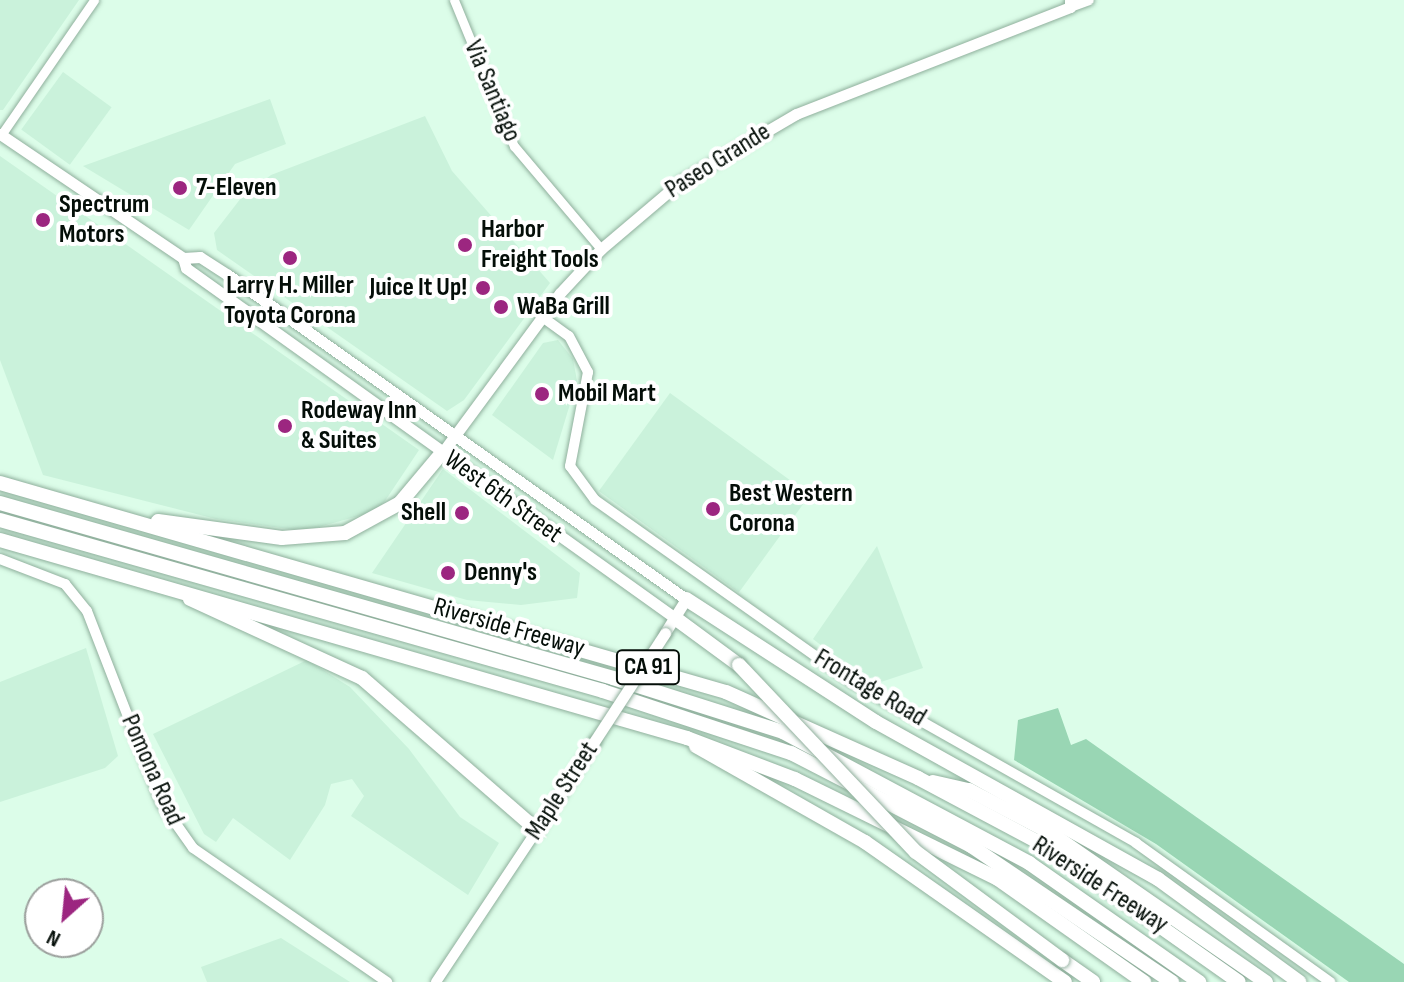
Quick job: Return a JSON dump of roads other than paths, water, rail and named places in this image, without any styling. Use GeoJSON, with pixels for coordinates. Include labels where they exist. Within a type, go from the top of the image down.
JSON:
{"type":"FeatureCollection","features":[{"type":"Feature","properties":{"kind":"highway"},"geometry":{"type":"LineString","coordinates":[[130,519],[282,538],[335,535],[391,510],[442,453]]}},
{"type":"Feature","properties":{"kind":"highway","name":"Riverside Freeway"},"geometry":{"type":"LineString","coordinates":[[0,483],[726,692],[918,778],[1049,848],[1239,982]]}},
{"type":"Feature","properties":{"kind":"highway"},"geometry":{"type":"LineString","coordinates":[[0,503],[659,691],[783,732],[1029,863],[1199,982]]}},
{"type":"Feature","properties":{"kind":"highway"},"geometry":{"type":"LineString","coordinates":[[0,520],[603,691],[791,753],[1034,884],[1172,982]]}},
{"type":"Feature","properties":{"kind":"highway","name":"Riverside Freeway"},"geometry":{"type":"LineString","coordinates":[[0,540],[687,738],[860,808],[998,879],[1144,982]]}},
{"type":"Feature","properties":{"kind":"highway"},"geometry":{"type":"LineString","coordinates":[[169,587],[217,615],[362,678],[537,830]]}},
{"type":"Feature","properties":{"kind":"highway"},"geometry":{"type":"LineString","coordinates":[[686,599],[876,722],[1064,821],[1158,879],[1299,982]]}},
{"type":"Feature","properties":{"kind":"highway"},"geometry":{"type":"LineString","coordinates":[[675,618],[739,665],[916,852],[1093,982]]}},
{"type":"Feature","properties":{"kind":"highway"},"geometry":{"type":"LineString","coordinates":[[687,738],[713,761],[865,842],[1065,982]]}},
{"type":"Feature","properties":{"kind":"highway"},"geometry":{"type":"LineString","coordinates":[[918,778],[969,790],[1049,832],[1266,982]]}},
{"type":"Feature","properties":{"kind":"main road","name":"Paseo Grande"},"geometry":{"type":"LineString","coordinates":[[442,453],[541,316],[601,249],[680,182],[765,129],[1070,4],[1089,0]]}},
{"type":"Feature","properties":{"kind":"main road","name":"West 6th Street"},"geometry":{"type":"LineString","coordinates":[[1,134],[183,258],[200,257],[228,275],[457,432],[686,599]]}},
{"type":"Feature","properties":{"kind":"main road","name":"West 6th Street"},"geometry":{"type":"LineString","coordinates":[[183,258],[186,268],[675,618]]}},
{"type":"Feature","properties":{"kind":"main road","name":"Frontage Road"},"geometry":{"type":"LineString","coordinates":[[541,316],[569,336],[588,372],[570,466],[595,500],[852,682],[1136,843],[1330,982]]}},
{"type":"Feature","properties":{"kind":"main road","name":"Pomona Road"},"geometry":{"type":"LineString","coordinates":[[0,559],[65,584],[87,611],[162,804],[193,848],[387,982]]}},
{"type":"Feature","properties":{"kind":"main road","name":"Maple Street"},"geometry":{"type":"LineString","coordinates":[[436,982],[686,599]]}},
{"type":"Feature","properties":{"kind":"street"},"geometry":{"type":"LineString","coordinates":[[1,134],[94,0]]}},
{"type":"Feature","properties":{"kind":"street","name":"Via Santiago"},"geometry":{"type":"LineString","coordinates":[[454,0],[514,146],[601,249]]}},
{"type":"Feature","properties":{"kind":"place","name":"7-Eleven"},"geometry":{"type":"Point","coordinates":[180,188]}},
{"type":"Feature","properties":{"kind":"place","name":"Spectrum Motors"},"geometry":{"type":"Point","coordinates":[43,220]}},
{"type":"Feature","properties":{"kind":"place","name":"Harbor Freight Tools"},"geometry":{"type":"Point","coordinates":[465,245]}},
{"type":"Feature","properties":{"kind":"place","name":"Larry H. Miller Toyota Corona"},"geometry":{"type":"Point","coordinates":[290,258]}},
{"type":"Feature","properties":{"kind":"place","name":"Juice It Up!"},"geometry":{"type":"Point","coordinates":[483,288]}},
{"type":"Feature","properties":{"kind":"place","name":"WaBa Grill"},"geometry":{"type":"Point","coordinates":[501,307]}},
{"type":"Feature","properties":{"kind":"place","name":"Mobil Mart"},"geometry":{"type":"Point","coordinates":[542,394]}},
{"type":"Feature","properties":{"kind":"place","name":"Rodeway Inn & Suites"},"geometry":{"type":"Point","coordinates":[285,426]}},
{"type":"Feature","properties":{"kind":"place","name":"Best Western Corona"},"geometry":{"type":"Point","coordinates":[713,509]}},
{"type":"Feature","properties":{"kind":"place","name":"Shell"},"geometry":{"type":"Point","coordinates":[462,513]}},
{"type":"Feature","properties":{"kind":"place","name":"Denny's"},"geometry":{"type":"Point","coordinates":[448,573]}}]}
